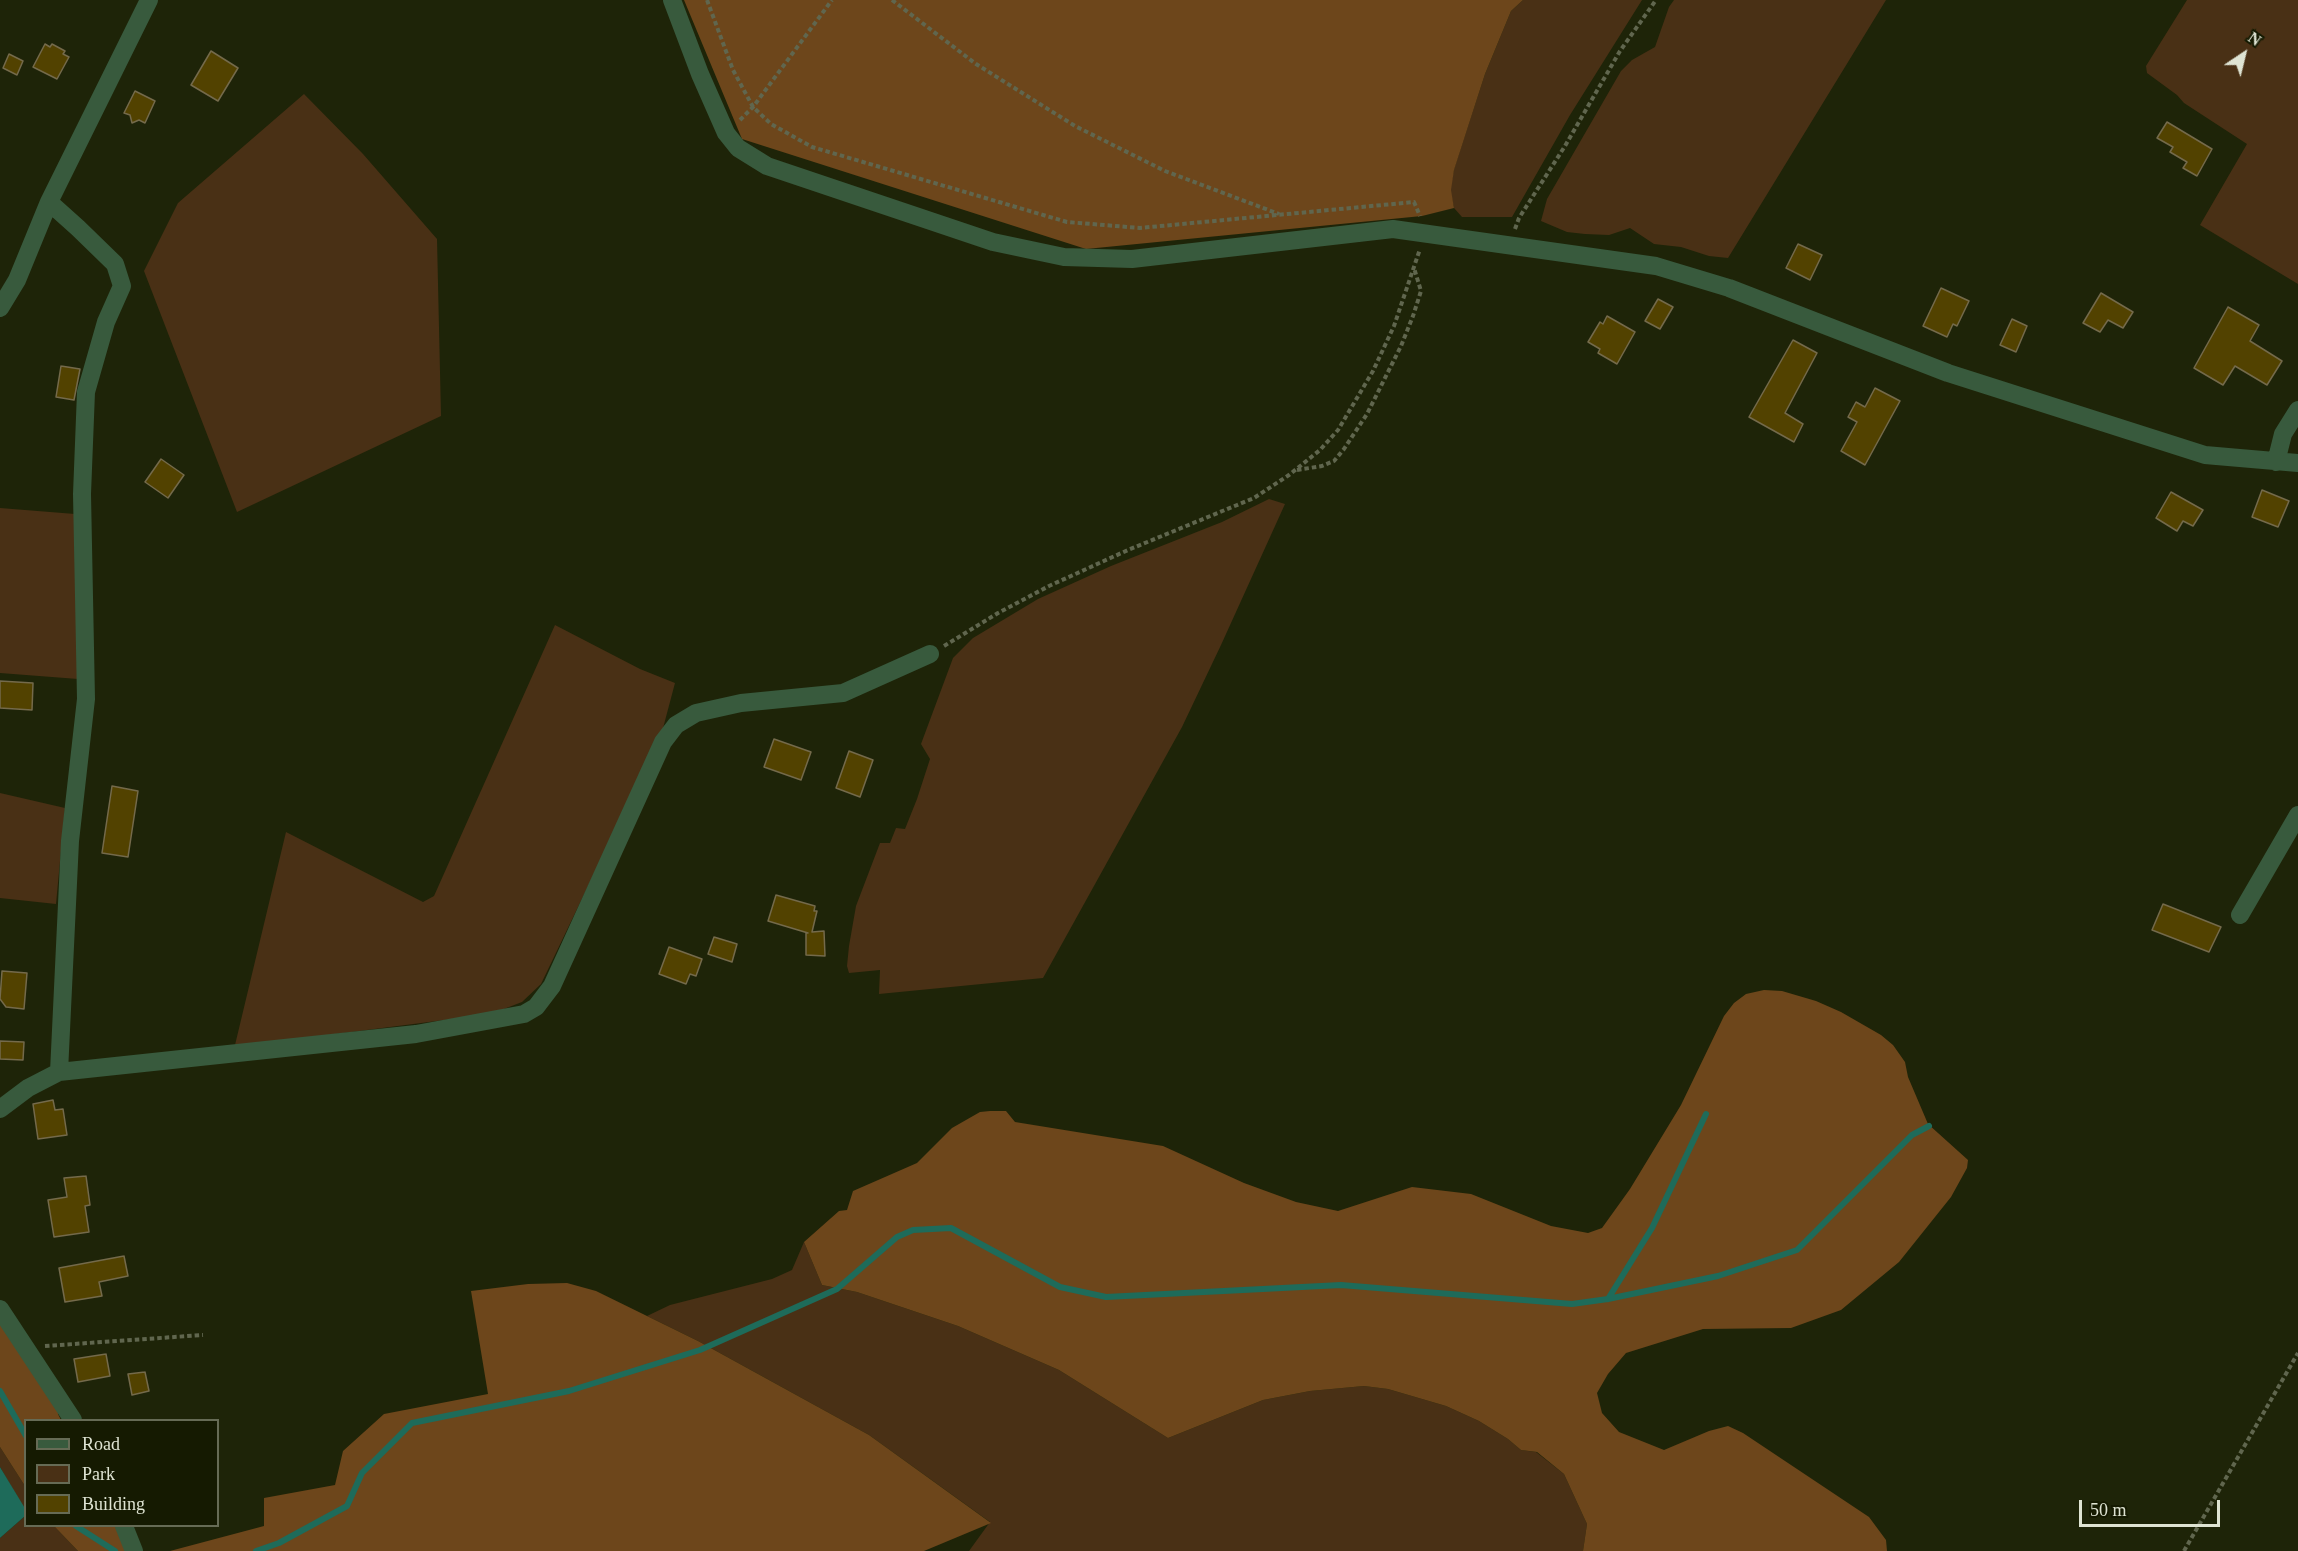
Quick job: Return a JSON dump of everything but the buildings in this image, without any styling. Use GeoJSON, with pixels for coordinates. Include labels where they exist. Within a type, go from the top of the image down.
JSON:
{"type":"FeatureCollection","features":[{"type":"Feature","properties":{"kind":"street"},"geometry":{"type":"LineString","coordinates":[[0,308],[17,279],[49,202],[149,0]]}},
{"type":"Feature","properties":{"kind":"street"},"geometry":{"type":"LineString","coordinates":[[672,0],[700,74],[726,132],[738,148],[767,166],[993,242],[1064,257],[1132,259],[1393,229],[1656,266],[1729,288],[1948,373],[2205,455],[2298,463]]}},
{"type":"Feature","properties":{"kind":"street"},"geometry":{"type":"LineString","coordinates":[[49,202],[115,264],[122,286],[106,322],[86,392],[82,494],[86,699],[70,841],[59,1072]]}},
{"type":"Feature","properties":{"kind":"street"},"geometry":{"type":"LineString","coordinates":[[2276,462],[2283,434],[2298,410]]}},
{"type":"Feature","properties":{"kind":"street"},"geometry":{"type":"LineString","coordinates":[[0,1109],[28,1088],[59,1072],[416,1034],[524,1014],[536,1007],[552,986],[663,742],[676,725],[696,713],[741,703],[843,693],[930,654]]}},
{"type":"Feature","properties":{"kind":"street"},"geometry":{"type":"LineString","coordinates":[[2240,915],[2298,815]]}},
{"type":"Feature","properties":{"kind":"street"},"geometry":{"type":"LineString","coordinates":[[0,1309],[73,1419]]}},
{"type":"Feature","properties":{"kind":"street"},"geometry":{"type":"LineString","coordinates":[[124,1527],[134,1551]]}},
{"type":"Feature","properties":{"kind":"path"},"geometry":{"type":"LineString","coordinates":[[707,0],[733,70],[753,107],[771,124],[812,147],[1067,222],[1140,228],[1414,202],[1426,233],[1394,326],[1373,371],[1338,430],[1320,450],[1254,498],[1128,550],[1049,586],[998,613],[930,654]]}},
{"type":"Feature","properties":{"kind":"path"},"geometry":{"type":"LineString","coordinates":[[726,132],[753,107],[832,0]]}},
{"type":"Feature","properties":{"kind":"path"},"geometry":{"type":"LineString","coordinates":[[892,0],[976,64],[1075,126],[1165,171],[1282,215]]}},
{"type":"Feature","properties":{"kind":"path"},"geometry":{"type":"LineString","coordinates":[[1509,245],[1519,218],[1565,146],[1620,51],[1656,0]]}},
{"type":"Feature","properties":{"kind":"path"},"geometry":{"type":"LineString","coordinates":[[1295,470],[1322,466],[1334,461],[1367,414],[1401,346],[1413,316],[1421,291],[1414,268]]}},
{"type":"Feature","properties":{"kind":"path"},"geometry":{"type":"LineString","coordinates":[[26,1347],[203,1335]]}},
{"type":"Feature","properties":{"kind":"path"},"geometry":{"type":"LineString","coordinates":[[2184,1551],[2298,1353]]}},
{"type":"Feature","properties":{"kind":"green space"},"geometry":{"type":"Polygon","coordinates":[[[1523,0],[1642,0],[1570,115],[1512,217],[1462,217],[1454,208],[1450,190],[1454,169],[1485,74],[1511,11],[1523,0]]]}},
{"type":"Feature","properties":{"kind":"green space"},"geometry":{"type":"Polygon","coordinates":[[[1674,0],[1886,0],[1728,258],[1709,256],[1681,247],[1654,244],[1630,228],[1609,235],[1585,234],[1567,232],[1541,221],[1547,199],[1621,71],[1632,60],[1655,47],[1669,7],[1674,0]]]}},
{"type":"Feature","properties":{"kind":"green space"},"geometry":{"type":"Polygon","coordinates":[[[2187,0],[2298,0],[2298,284],[2200,225],[2247,144],[2184,103],[2177,95],[2147,73],[2146,66],[2187,0]]]}},
{"type":"Feature","properties":{"kind":"green space"},"geometry":{"type":"Polygon","coordinates":[[[304,94],[363,154],[437,239],[441,416],[237,512],[144,271],[178,203],[304,94]]]}},
{"type":"Feature","properties":{"kind":"green space"},"geometry":{"type":"Polygon","coordinates":[[[1269,499],[1285,504],[1221,645],[1182,727],[1043,978],[879,994],[880,970],[849,973],[847,966],[849,946],[856,906],[880,843],[890,843],[896,828],[905,829],[917,799],[930,759],[921,744],[953,658],[973,638],[1038,599],[1111,566],[1222,522],[1269,499]]]}},
{"type":"Feature","properties":{"kind":"green space"},"geometry":{"type":"Polygon","coordinates":[[[0,508],[75,514],[78,679],[0,673],[0,508]]]}},
{"type":"Feature","properties":{"kind":"green space"},"geometry":{"type":"Polygon","coordinates":[[[555,625],[640,669],[675,683],[662,732],[541,984],[522,1002],[491,1014],[235,1045],[286,832],[423,902],[434,896],[555,625]]]}},
{"type":"Feature","properties":{"kind":"green space"},"geometry":{"type":"Polygon","coordinates":[[[0,793],[65,808],[56,904],[0,898],[0,793]]]}},
{"type":"Feature","properties":{"kind":"green space"},"geometry":{"type":"Polygon","coordinates":[[[804,1242],[822,1285],[857,1292],[958,1326],[1059,1370],[1168,1438],[1263,1400],[1310,1391],[1364,1386],[1388,1389],[1446,1406],[1479,1421],[1521,1450],[1536,1452],[1564,1474],[1587,1524],[1583,1551],[969,1551],[990,1522],[869,1435],[698,1341],[647,1316],[670,1305],[772,1279],[792,1270],[804,1242]]]}},
{"type":"Feature","properties":{"kind":"green space"},"geometry":{"type":"Polygon","coordinates":[[[0,1447],[24,1484],[24,1508],[0,1467],[0,1447]]]}},
{"type":"Feature","properties":{"kind":"green space"},"geometry":{"type":"Polygon","coordinates":[[[24,1517],[24,1527],[55,1527],[78,1551],[0,1551],[0,1538],[24,1517]]]}},
{"type":"Feature","properties":{"kind":"shaded area"},"geometry":{"type":"Polygon","coordinates":[[[684,0],[1523,0],[1511,11],[1485,74],[1454,170],[1451,190],[1454,208],[1422,216],[1086,249],[742,139],[684,0]]]}},
{"type":"Feature","properties":{"kind":"shaded area"},"geometry":{"type":"Polygon","coordinates":[[[1764,990],[1782,991],[1816,1001],[1841,1012],[1881,1035],[1893,1045],[1905,1062],[1908,1077],[1928,1124],[1968,1160],[1967,1168],[1951,1197],[1899,1262],[1841,1310],[1791,1328],[1703,1329],[1626,1353],[1608,1374],[1597,1393],[1602,1413],[1619,1432],[1664,1450],[1709,1431],[1728,1426],[1743,1433],[1869,1517],[1886,1540],[1887,1551],[1583,1551],[1587,1524],[1564,1474],[1537,1452],[1521,1450],[1479,1421],[1446,1406],[1388,1389],[1364,1386],[1310,1391],[1263,1400],[1168,1438],[1059,1370],[958,1326],[857,1292],[822,1285],[804,1242],[839,1211],[847,1210],[853,1191],[917,1163],[952,1128],[980,1112],[990,1111],[1006,1111],[1015,1122],[1163,1146],[1244,1183],[1296,1202],[1338,1211],[1412,1187],[1471,1194],[1551,1226],[1588,1233],[1602,1228],[1630,1189],[1681,1105],[1724,1016],[1734,1003],[1746,994],[1764,990]]]}},
{"type":"Feature","properties":{"kind":"shaded area"},"geometry":{"type":"Polygon","coordinates":[[[567,1283],[596,1291],[698,1341],[869,1435],[991,1523],[924,1551],[170,1551],[264,1526],[264,1498],[335,1485],[343,1451],[384,1414],[488,1394],[471,1291],[528,1284],[567,1283]]]}},
{"type":"Feature","properties":{"kind":"shaded area"},"geometry":{"type":"Polygon","coordinates":[[[0,1302],[57,1388],[58,1414],[60,1419],[24,1419],[24,1484],[0,1447],[0,1302]]]}},
{"type":"Feature","properties":{"kind":"shaded area"},"geometry":{"type":"Polygon","coordinates":[[[55,1527],[118,1527],[142,1551],[78,1551],[55,1527]]]}},
{"type":"Feature","properties":{"kind":"water"},"geometry":{"type":"Polygon","coordinates":[[[0,1467],[24,1507],[24,1517],[0,1538],[0,1467]]]}},
{"type":"Feature","properties":{"kind":"waterway"},"geometry":{"type":"LineString","coordinates":[[1608,1299],[1652,1228],[1706,1114]]}},
{"type":"Feature","properties":{"kind":"waterway"},"geometry":{"type":"LineString","coordinates":[[256,1551],[279,1543],[347,1506],[362,1473],[412,1423],[569,1391],[700,1350],[837,1289],[897,1237],[913,1230],[951,1228],[1060,1287],[1106,1297],[1341,1285],[1572,1304],[1608,1299],[1718,1276],[1797,1250],[1912,1135],[1929,1126]]}},
{"type":"Feature","properties":{"kind":"waterway"},"geometry":{"type":"LineString","coordinates":[[0,1391],[24,1433]]}},
{"type":"Feature","properties":{"kind":"waterway"},"geometry":{"type":"LineString","coordinates":[[78,1527],[115,1551]]}}]}
